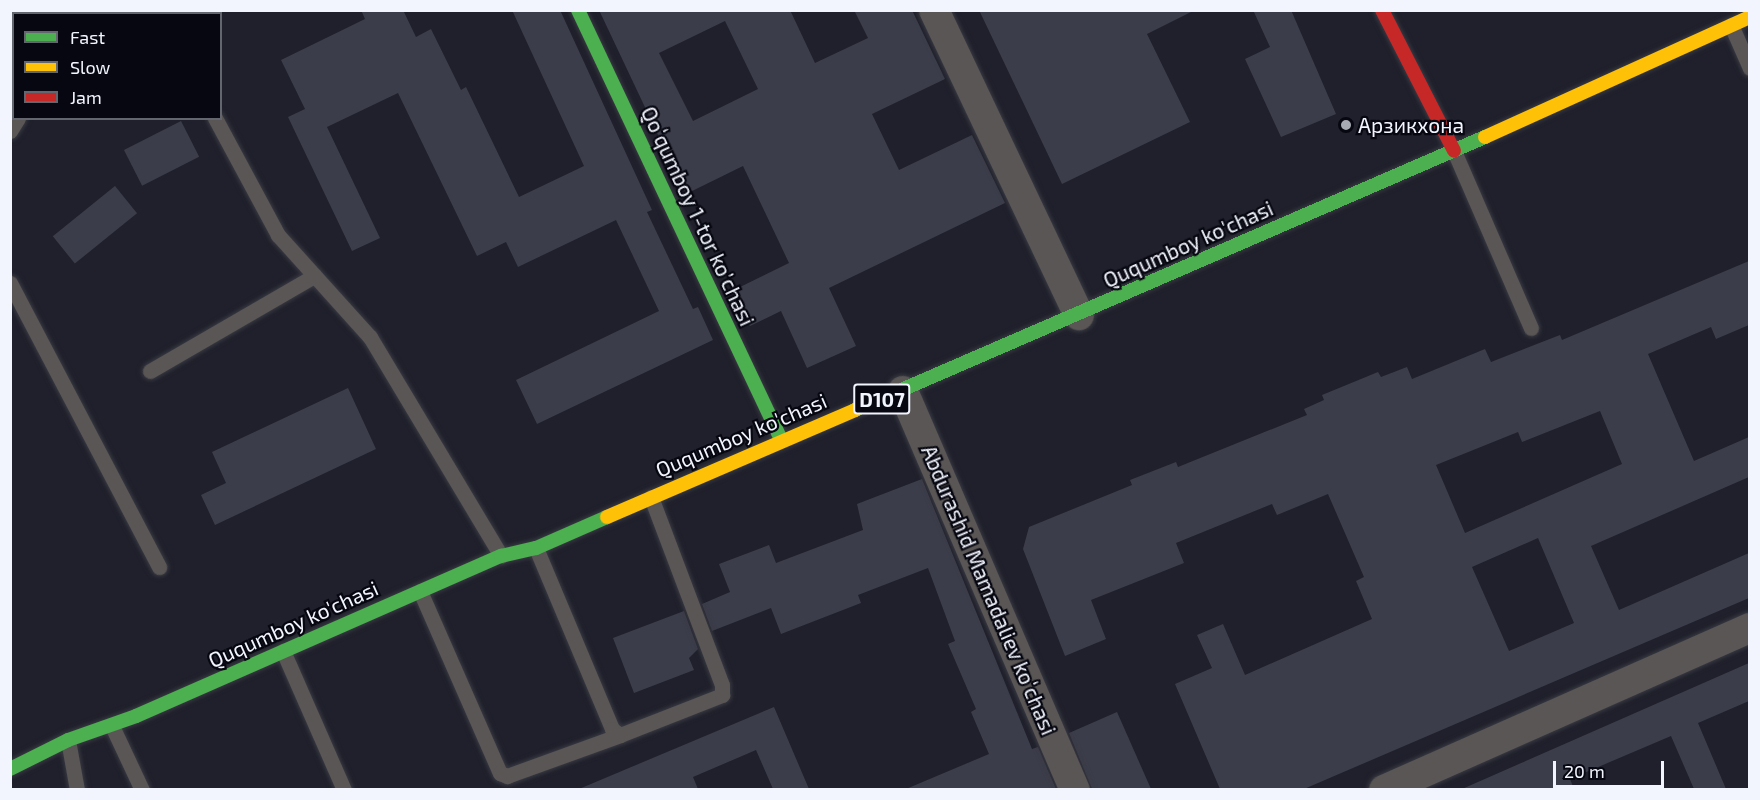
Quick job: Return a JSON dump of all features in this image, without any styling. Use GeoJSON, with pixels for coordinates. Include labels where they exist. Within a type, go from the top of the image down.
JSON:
{"type":"FeatureCollection","features":[{"type":"Feature","properties":{"kind":"main road","name":"Qoʻqumboy 1-tor koʼchasi"},"geometry":{"type":"LineString","coordinates":[[578,10],[781,439]]}},
{"type":"Feature","properties":{"kind":"main road"},"geometry":{"type":"LineString","coordinates":[[1382,10],[1454,151]]}},
{"type":"Feature","properties":{"kind":"main road","name":"Ququmboy ko'chasi"},"geometry":{"type":"LineString","coordinates":[[10,769],[68,740],[112,726],[501,556],[536,548],[781,439],[903,391],[1079,315],[1454,151],[1749,17]]}},
{"type":"Feature","properties":{"kind":"street"},"geometry":{"type":"LineString","coordinates":[[934,10],[1079,315]]}},
{"type":"Feature","properties":{"kind":"street","name":"Abdurashid Mamadaliev koʻchasi"},"geometry":{"type":"LineString","coordinates":[[903,391],[1075,789]]}},
{"type":"Feature","properties":{"kind":"street"},"geometry":{"type":"LineString","coordinates":[[1384,789],[1749,628]]}},
{"type":"Feature","properties":{"kind":"lane"},"geometry":{"type":"LineString","coordinates":[[1731,25],[1749,68]]}},
{"type":"Feature","properties":{"kind":"lane"},"geometry":{"type":"LineString","coordinates":[[216,120],[278,235],[370,337],[501,556]]}},
{"type":"Feature","properties":{"kind":"lane"},"geometry":{"type":"LineString","coordinates":[[1454,151],[1531,328]]}},
{"type":"Feature","properties":{"kind":"lane"},"geometry":{"type":"LineString","coordinates":[[150,370],[314,276]]}},
{"type":"Feature","properties":{"kind":"lane"},"geometry":{"type":"LineString","coordinates":[[10,283],[159,567]]}},
{"type":"Feature","properties":{"kind":"lane"},"geometry":{"type":"LineString","coordinates":[[420,591],[500,773],[507,776],[722,695],[722,685],[651,497]]}},
{"type":"Feature","properties":{"kind":"lane"},"geometry":{"type":"LineString","coordinates":[[536,548],[612,729],[620,735]]}},
{"type":"Feature","properties":{"kind":"lane"},"geometry":{"type":"LineString","coordinates":[[283,651],[344,789]]}},
{"type":"Feature","properties":{"kind":"lane"},"geometry":{"type":"LineString","coordinates":[[112,726],[142,789]]}},
{"type":"Feature","properties":{"kind":"lane"},"geometry":{"type":"LineString","coordinates":[[68,740],[77,789]]}},
{"type":"Feature","properties":{"kind":"building"},"geometry":{"type":"Polygon","coordinates":[[[361,10],[403,10],[416,37],[431,29],[461,90],[466,87],[519,197],[584,166],[512,10],[560,10],[652,210],[647,212],[693,309],[698,307],[713,340],[537,424],[516,380],[659,311],[616,220],[518,267],[506,242],[477,256],[398,93],[327,127],[380,238],[352,251],[288,117],[305,109],[281,60],[365,19],[361,10]]]}},
{"type":"Feature","properties":{"kind":"building"},"geometry":{"type":"Polygon","coordinates":[[[599,10],[790,10],[815,63],[868,38],[854,10],[912,10],[945,79],[872,114],[899,170],[972,135],[1005,203],[829,288],[856,346],[807,368],[781,311],[750,326],[732,291],[789,263],[743,166],[686,194],[599,10]],[[725,21],[659,53],[693,121],[758,89],[725,21]]]}},
{"type":"Feature","properties":{"kind":"building"},"geometry":{"type":"Polygon","coordinates":[[[979,10],[1195,10],[1147,34],[1190,122],[1062,184],[979,10]]]}},
{"type":"Feature","properties":{"kind":"building"},"geometry":{"type":"Polygon","coordinates":[[[1253,10],[1291,10],[1336,114],[1281,137],[1245,59],[1270,47],[1253,10]]]}},
{"type":"Feature","properties":{"kind":"building"},"geometry":{"type":"Polygon","coordinates":[[[181,121],[199,157],[142,186],[124,150],[181,121]]]}},
{"type":"Feature","properties":{"kind":"building"},"geometry":{"type":"Polygon","coordinates":[[[115,186],[137,213],[75,264],[53,236],[115,186]]]}},
{"type":"Feature","properties":{"kind":"building"},"geometry":{"type":"Polygon","coordinates":[[[1749,261],[1749,325],[1716,339],[1711,327],[1648,354],[1694,461],[1749,437],[1749,477],[1591,546],[1619,610],[1749,553],[1749,598],[1304,789],[1220,789],[1175,684],[1212,668],[1197,635],[1223,624],[1245,675],[1372,619],[1356,581],[1364,577],[1328,494],[1277,515],[1272,504],[1176,543],[1184,563],[1091,600],[1106,639],[1065,656],[1023,549],[1029,527],[1132,485],[1130,480],[1176,462],[1178,467],[1307,415],[1304,409],[1324,400],[1322,395],[1378,372],[1381,377],[1407,367],[1412,379],[1485,349],[1491,362],[1560,335],[1562,340],[1749,261]],[[1600,411],[1522,442],[1518,432],[1436,465],[1465,533],[1622,464],[1600,411]],[[1538,538],[1472,567],[1509,651],[1574,623],[1538,538]]]}},
{"type":"Feature","properties":{"kind":"building"},"geometry":{"type":"Polygon","coordinates":[[[348,388],[376,449],[215,525],[201,495],[226,483],[212,452],[348,388]]]}},
{"type":"Feature","properties":{"kind":"building"},"geometry":{"type":"Polygon","coordinates":[[[922,479],[1032,749],[1038,747],[1056,789],[906,789],[989,754],[971,712],[976,709],[948,644],[955,641],[928,568],[858,595],[861,603],[781,634],[771,608],[712,631],[702,604],[730,592],[719,564],[769,545],[776,563],[863,530],[857,504],[922,479]]]}},
{"type":"Feature","properties":{"kind":"building"},"geometry":{"type":"Polygon","coordinates":[[[684,611],[698,649],[689,658],[694,670],[634,693],[613,638],[684,611]]]}},
{"type":"Feature","properties":{"kind":"building"},"geometry":{"type":"Polygon","coordinates":[[[1749,663],[1749,701],[1698,723],[1726,789],[1694,789],[1671,736],[1570,779],[1574,789],[1462,789],[1749,663]]]}},
{"type":"Feature","properties":{"kind":"building"},"geometry":{"type":"Polygon","coordinates":[[[774,707],[809,789],[773,789],[756,750],[693,777],[698,789],[579,789],[774,707]]]}},
{"type":"Feature","properties":{"kind":"building"},"geometry":{"type":"Polygon","coordinates":[[[1117,712],[1151,789],[1092,789],[1069,733],[1117,712]]]}},
{"type":"Feature","properties":{"kind":"traffic: fast"},"geometry":{"type":"LineString","coordinates":[[578,10],[781,439]]}},
{"type":"Feature","properties":{"kind":"traffic: fast"},"geometry":{"type":"LineString","coordinates":[[855,410],[1485,137]]}},
{"type":"Feature","properties":{"kind":"traffic: fast"},"geometry":{"type":"LineString","coordinates":[[10,769],[68,740],[136,716],[501,556],[536,548],[607,517]]}},
{"type":"Feature","properties":{"kind":"traffic: slow"},"geometry":{"type":"LineString","coordinates":[[1485,137],[1750,17]]}},
{"type":"Feature","properties":{"kind":"traffic: slow"},"geometry":{"type":"LineString","coordinates":[[607,517],[855,410]]}},
{"type":"Feature","properties":{"kind":"traffic: jam"},"geometry":{"type":"LineString","coordinates":[[1382,10],[1454,151]]}},
{"type":"Feature","properties":{"kind":"place","name":"Арзикхона"},"geometry":{"type":"Point","coordinates":[1346,125]}}]}
